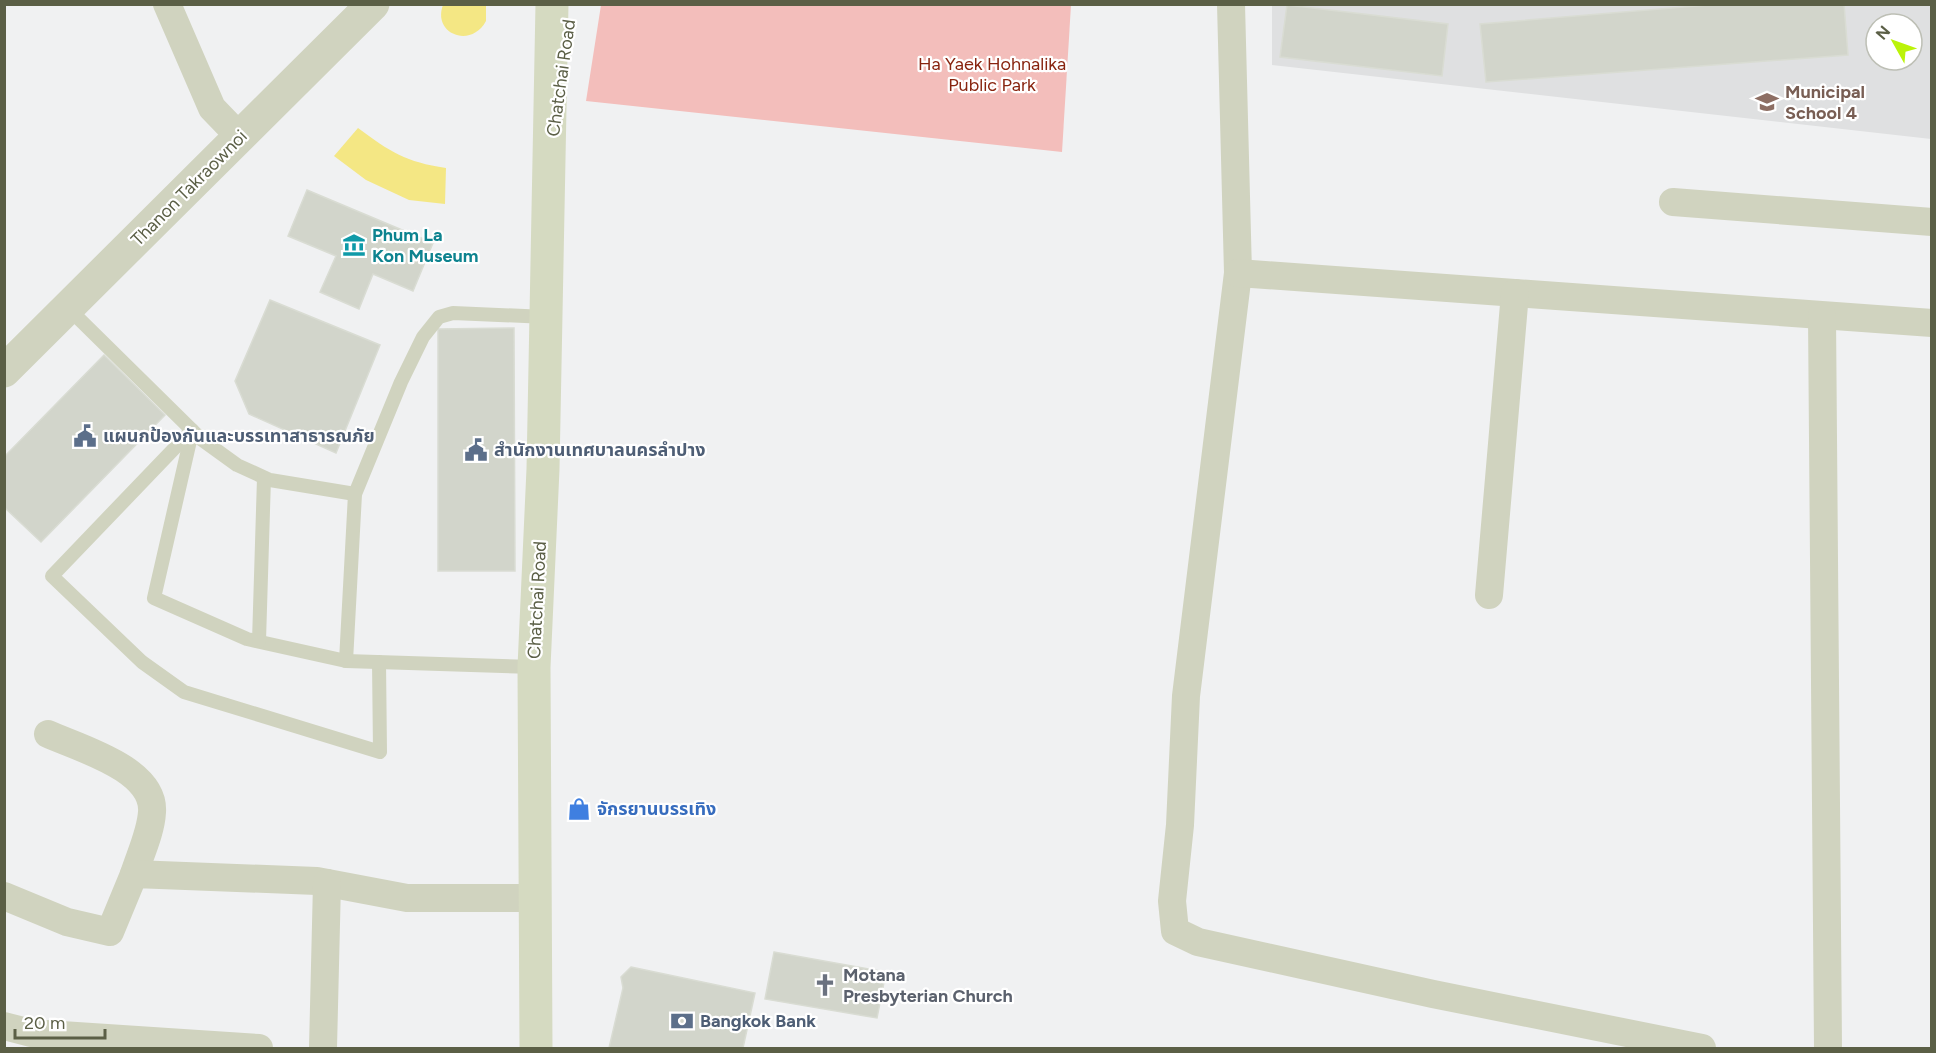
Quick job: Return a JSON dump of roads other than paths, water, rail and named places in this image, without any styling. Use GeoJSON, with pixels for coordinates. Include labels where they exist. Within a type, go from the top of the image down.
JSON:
{"type":"FeatureCollection","features":[{"type":"Feature","properties":{"kind":"main road","name":"Chatchai Road"},"geometry":{"type":"LineString","coordinates":[[536,1048],[534,667],[547,317],[554,8]]}},
{"type":"Feature","properties":{"kind":"street"},"geometry":{"type":"LineString","coordinates":[[166,4],[212,108],[240,137]]}},
{"type":"Feature","properties":{"kind":"street","name":"Thanon Takraownoi"},"geometry":{"type":"LineString","coordinates":[[4,371],[374,4]]}},
{"type":"Feature","properties":{"kind":"street"},"geometry":{"type":"LineString","coordinates":[[1231,4],[1238,273],[1186,696],[1180,825],[1172,901],[1175,931],[1210,945],[1433,994],[1702,1048]]}},
{"type":"Feature","properties":{"kind":"street"},"geometry":{"type":"LineString","coordinates":[[1672,202],[1932,222]]}},
{"type":"Feature","properties":{"kind":"street"},"geometry":{"type":"LineString","coordinates":[[1238,273],[1932,323]]}},
{"type":"Feature","properties":{"kind":"street"},"geometry":{"type":"LineString","coordinates":[[1489,595],[1515,293]]}},
{"type":"Feature","properties":{"kind":"street"},"geometry":{"type":"LineString","coordinates":[[1822,316],[1828,1048]]}},
{"type":"Feature","properties":{"kind":"street"},"geometry":{"type":"LineString","coordinates":[[4,896],[67,922],[110,932],[134,874],[153,811],[144,785],[123,767],[48,734]]}},
{"type":"Feature","properties":{"kind":"street"},"geometry":{"type":"LineString","coordinates":[[134,874],[327,883],[407,898],[537,898]]}},
{"type":"Feature","properties":{"kind":"street"},"geometry":{"type":"LineString","coordinates":[[323,1048],[327,883]]}},
{"type":"Feature","properties":{"kind":"street"},"geometry":{"type":"LineString","coordinates":[[21,1036],[259,1048]]}},
{"type":"Feature","properties":{"kind":"lane"},"geometry":{"type":"LineString","coordinates":[[68,308],[192,430],[237,465],[264,478],[355,494]]}},
{"type":"Feature","properties":{"kind":"lane"},"geometry":{"type":"LineString","coordinates":[[346,661],[355,494],[401,382],[423,337],[439,317],[453,313],[547,317]]}},
{"type":"Feature","properties":{"kind":"lane"},"geometry":{"type":"LineString","coordinates":[[192,430],[154,598],[247,639],[346,661],[534,667]]}},
{"type":"Feature","properties":{"kind":"lane"},"geometry":{"type":"LineString","coordinates":[[192,430],[52,576],[142,662],[184,692],[380,752],[379,662]]}},
{"type":"Feature","properties":{"kind":"lane"},"geometry":{"type":"LineString","coordinates":[[259,641],[264,478]]}},
{"type":"Feature","properties":{"kind":"place","name":"Municipal School 4"},"geometry":{"type":"Point","coordinates":[1767,102]}},
{"type":"Feature","properties":{"kind":"place","name":"Phum La Kon Museum"},"geometry":{"type":"Point","coordinates":[354,245]}},
{"type":"Feature","properties":{"kind":"place","name":"แผนกป้องกันและบรรเทาสาธารณภัย"},"geometry":{"type":"Point","coordinates":[85,436]}},
{"type":"Feature","properties":{"kind":"place","name":"สำนักงานเทศบาลนครลำปาง"},"geometry":{"type":"Point","coordinates":[476,450]}},
{"type":"Feature","properties":{"kind":"place","name":"จักรยานบรรเทิง"},"geometry":{"type":"Point","coordinates":[579,809]}},
{"type":"Feature","properties":{"kind":"place","name":"Motana Presbyterian Church"},"geometry":{"type":"Point","coordinates":[825,985]}},
{"type":"Feature","properties":{"kind":"place","name":"Bangkok Bank"},"geometry":{"type":"Point","coordinates":[682,1021]}},
{"type":"Feature","properties":{"kind":"park label","name":"Ha Yaek Hohnalika Public Park"},"geometry":{"type":"Point","coordinates":[992,74]}}]}
